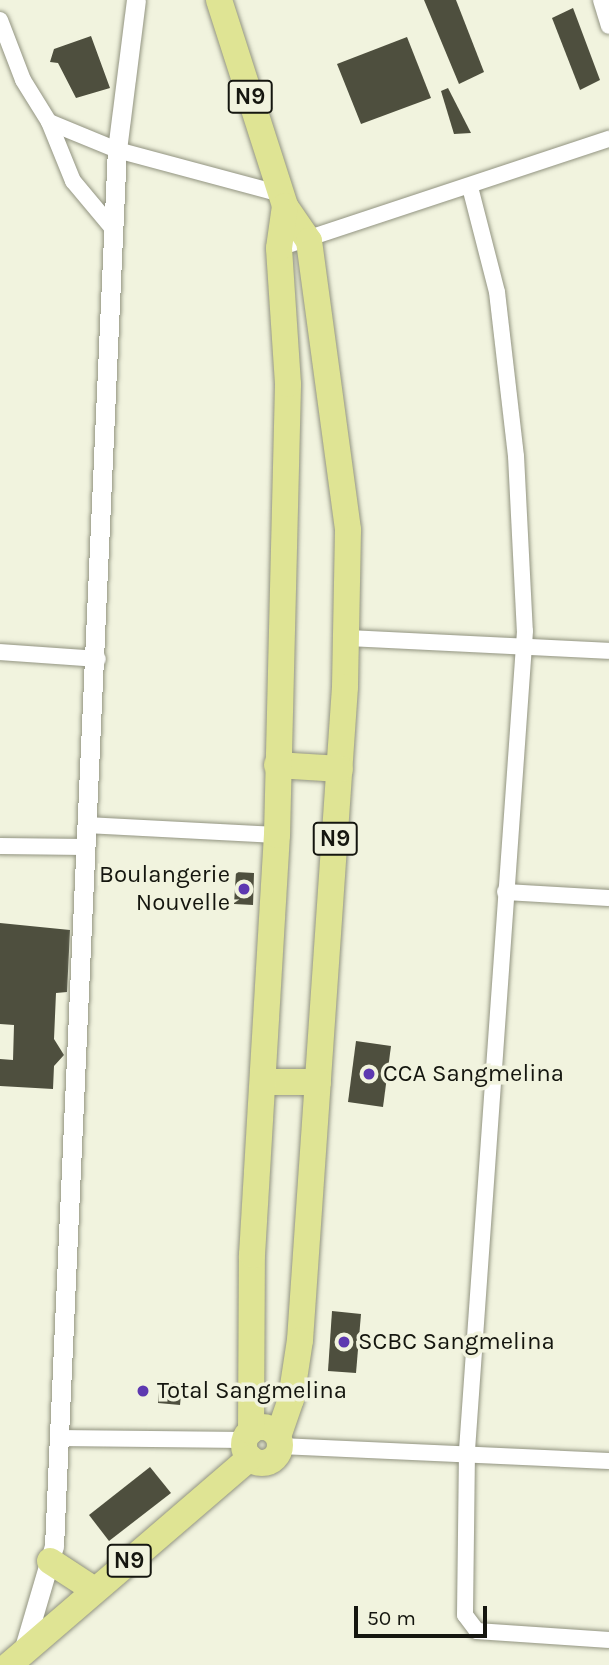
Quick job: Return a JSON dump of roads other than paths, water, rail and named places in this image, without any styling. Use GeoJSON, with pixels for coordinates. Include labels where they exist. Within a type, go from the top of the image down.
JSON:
{"type":"FeatureCollection","features":[{"type":"Feature","properties":{"kind":"highway","name":"N9"},"geometry":{"type":"LineString","coordinates":[[219,0],[283,200],[309,241],[342,453],[346,638],[340,769],[300,1340],[279,1441]]}},
{"type":"Feature","properties":{"kind":"highway","name":"N9"},"geometry":{"type":"LineString","coordinates":[[16,1661],[249,1443],[276,835],[288,384],[279,248],[283,200]]}},
{"type":"Feature","properties":{"kind":"highway"},"geometry":{"type":"LineString","coordinates":[[277,765],[340,769]]}},
{"type":"Feature","properties":{"kind":"highway"},"geometry":{"type":"LineString","coordinates":[[263,1082],[318,1082]]}},
{"type":"Feature","properties":{"kind":"highway"},"geometry":{"type":"LineString","coordinates":[[249,1443],[265,1427],[279,1441]]}},
{"type":"Feature","properties":{"kind":"highway"},"geometry":{"type":"LineString","coordinates":[[51,1561],[93,1589]]}},
{"type":"Feature","properties":{"kind":"street"},"geometry":{"type":"LineString","coordinates":[[16,1661],[51,1561],[86,825],[98,659],[117,150],[136,0]]}},
{"type":"Feature","properties":{"kind":"street"},"geometry":{"type":"LineString","coordinates":[[601,0],[609,26]]}},
{"type":"Feature","properties":{"kind":"street"},"geometry":{"type":"LineString","coordinates":[[0,20],[23,80],[49,122],[73,181],[114,230]]}},
{"type":"Feature","properties":{"kind":"street"},"geometry":{"type":"LineString","coordinates":[[49,122],[117,150],[283,200]]}},
{"type":"Feature","properties":{"kind":"street"},"geometry":{"type":"LineString","coordinates":[[279,248],[309,241],[609,139]]}},
{"type":"Feature","properties":{"kind":"street"},"geometry":{"type":"LineString","coordinates":[[470,187],[497,292],[516,456],[524,647],[467,1451],[468,1626],[609,1640]]}},
{"type":"Feature","properties":{"kind":"street"},"geometry":{"type":"LineString","coordinates":[[346,638],[609,651]]}},
{"type":"Feature","properties":{"kind":"street"},"geometry":{"type":"LineString","coordinates":[[0,652],[98,659]]}},
{"type":"Feature","properties":{"kind":"street"},"geometry":{"type":"LineString","coordinates":[[86,825],[276,835]]}},
{"type":"Feature","properties":{"kind":"street"},"geometry":{"type":"LineString","coordinates":[[0,846],[85,848]]}},
{"type":"Feature","properties":{"kind":"street"},"geometry":{"type":"LineString","coordinates":[[505,892],[609,898]]}},
{"type":"Feature","properties":{"kind":"street"},"geometry":{"type":"LineString","coordinates":[[58,1438],[249,1443]]}},
{"type":"Feature","properties":{"kind":"street"},"geometry":{"type":"LineString","coordinates":[[279,1441],[609,1461]]}},
{"type":"Feature","properties":{"kind":"place","name":"Boulangerie Nouvelle"},"geometry":{"type":"Point","coordinates":[244,889]}},
{"type":"Feature","properties":{"kind":"place","name":"CCA Sangmelina"},"geometry":{"type":"Point","coordinates":[369,1074]}},
{"type":"Feature","properties":{"kind":"place","name":"SCBC Sangmelina"},"geometry":{"type":"Point","coordinates":[344,1342]}},
{"type":"Feature","properties":{"kind":"place","name":"Total Sangmelina"},"geometry":{"type":"Point","coordinates":[143,1391]}}]}
